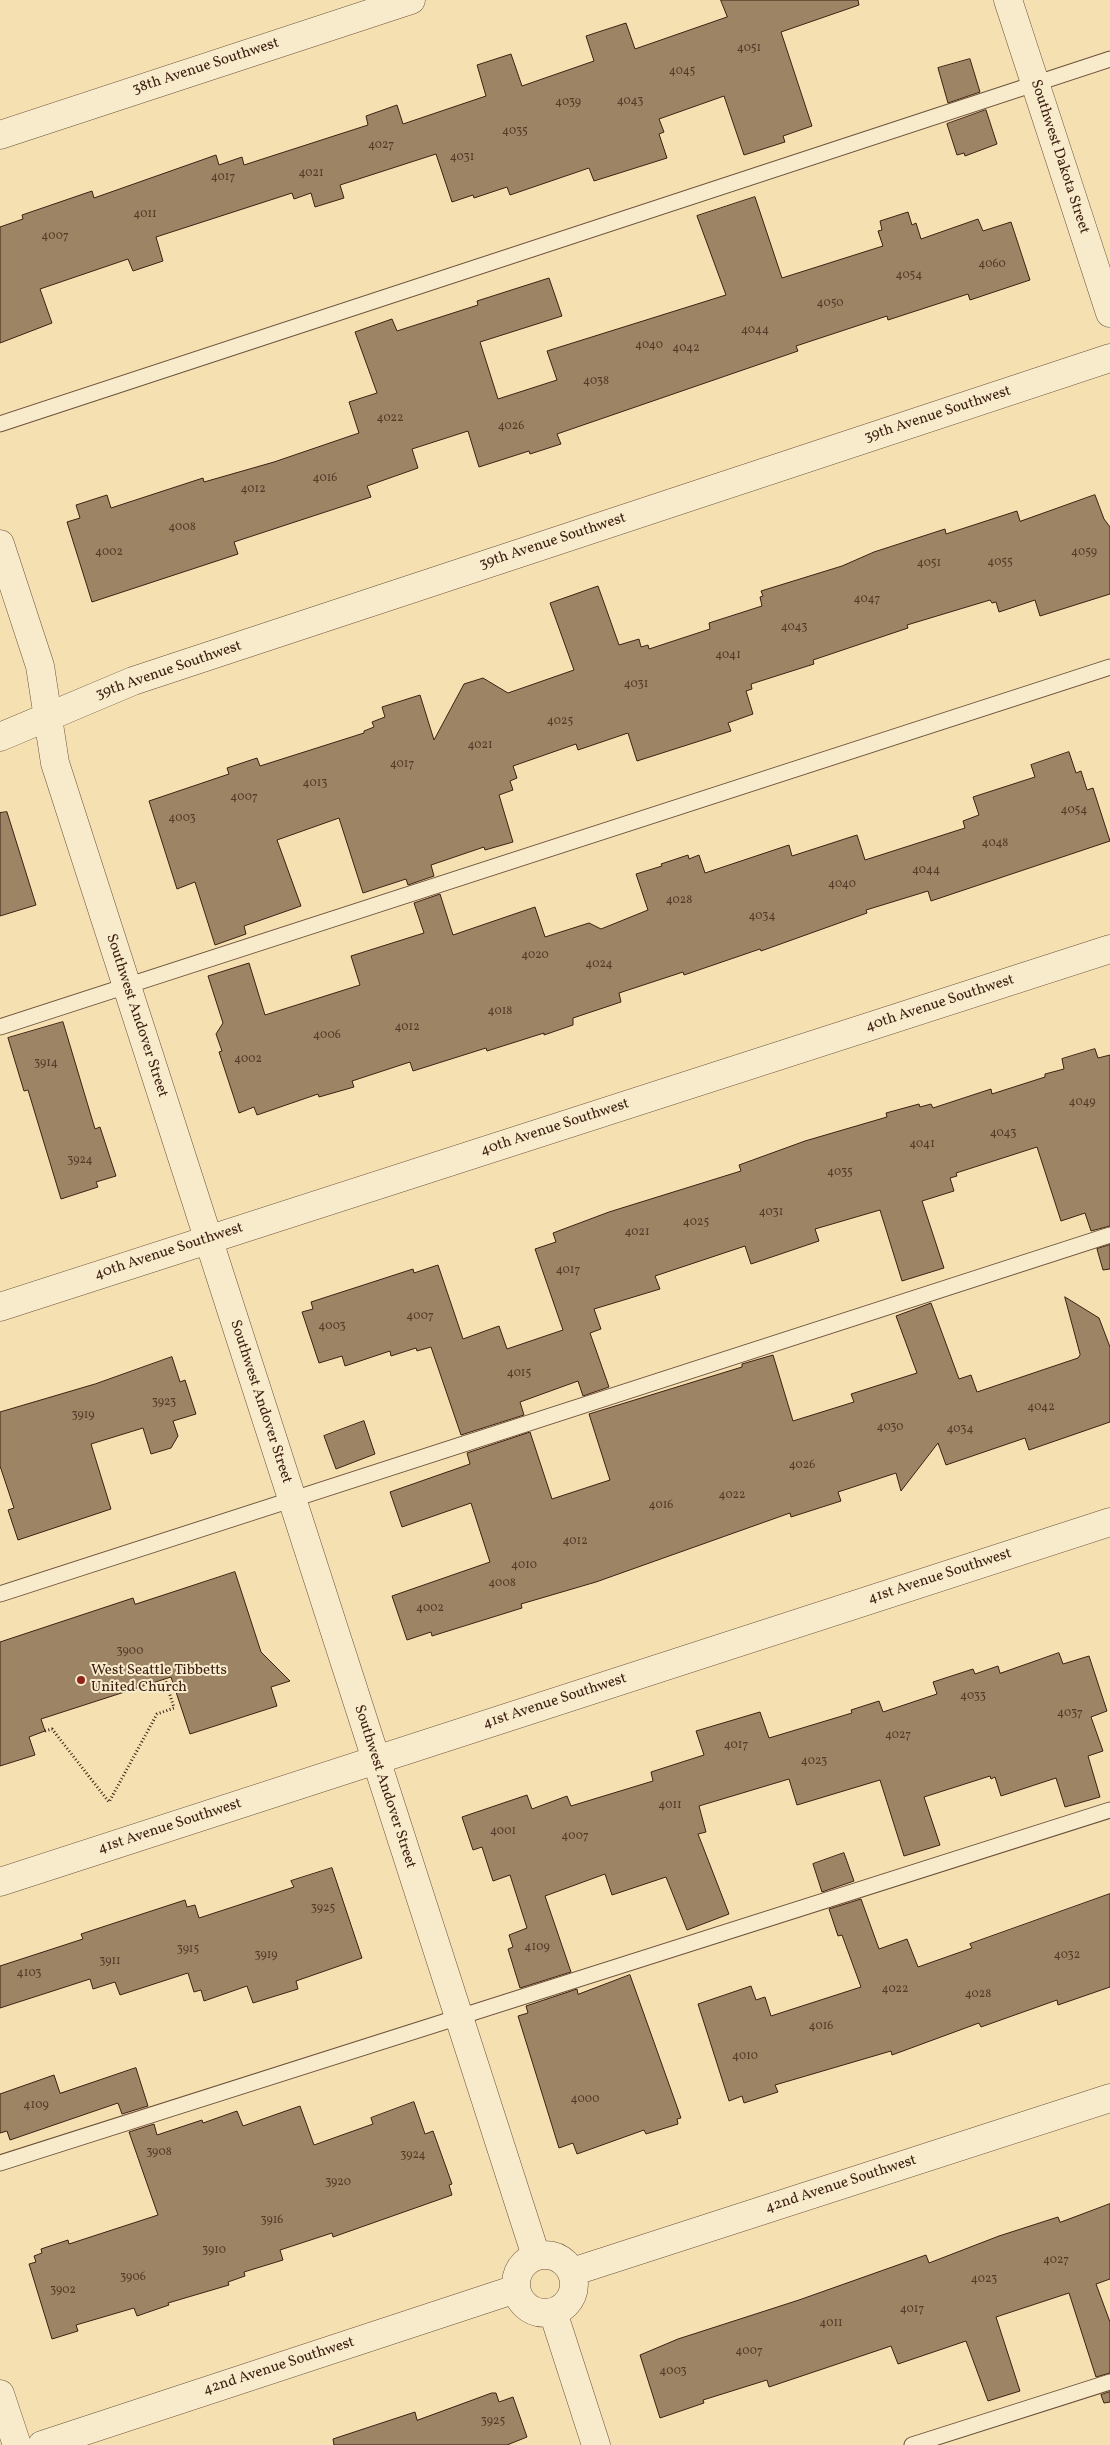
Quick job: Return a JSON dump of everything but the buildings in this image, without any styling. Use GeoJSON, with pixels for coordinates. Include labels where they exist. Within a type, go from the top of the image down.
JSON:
{"type":"FeatureCollection","features":[{"type":"Feature","properties":{"kind":"street","name":"38th Avenue Southwest"},"geometry":{"type":"LineString","coordinates":[[0,135],[411,0]]}},
{"type":"Feature","properties":{"kind":"street","name":"Southwest Dakota Street"},"geometry":{"type":"LineString","coordinates":[[1008,0],[1110,313]]}},
{"type":"Feature","properties":{"kind":"street","name":"39th Avenue Southwest"},"geometry":{"type":"LineString","coordinates":[[0,737],[133,681],[1110,358]]}},
{"type":"Feature","properties":{"kind":"street","name":"Southwest Andover Street"},"geometry":{"type":"LineString","coordinates":[[0,544],[40,666],[55,763],[536,2256]]}},
{"type":"Feature","properties":{"kind":"street","name":"40th Avenue Southwest"},"geometry":{"type":"LineString","coordinates":[[0,1307],[1110,949]]}},
{"type":"Feature","properties":{"kind":"street","name":"41st Avenue Southwest"},"geometry":{"type":"LineString","coordinates":[[0,1882],[1110,1522]]}},
{"type":"Feature","properties":{"kind":"street","name":"42nd Avenue Southwest"},"geometry":{"type":"LineString","coordinates":[[572,2272],[1110,2098]]}},
{"type":"Feature","properties":{"kind":"street"},"geometry":{"type":"LineString","coordinates":[[548,2255],[558,2257],[565,2262],[572,2272],[574,2288],[571,2297],[566,2305],[553,2312],[540,2313],[531,2310],[524,2304],[516,2289],[517,2275],[522,2266],[536,2256],[548,2255]]}},
{"type":"Feature","properties":{"kind":"street","name":"42nd Avenue Southwest"},"geometry":{"type":"LineString","coordinates":[[42,2445],[516,2289]]}},
{"type":"Feature","properties":{"kind":"street"},"geometry":{"type":"LineString","coordinates":[[553,2312],[596,2445]]}},
{"type":"Feature","properties":{"kind":"street"},"geometry":{"type":"LineString","coordinates":[[0,2394],[17,2445]]}},
{"type":"Feature","properties":{"kind":"lane"},"geometry":{"type":"LineString","coordinates":[[0,424],[1110,59]]}},
{"type":"Feature","properties":{"kind":"lane"},"geometry":{"type":"LineString","coordinates":[[0,1028],[1110,667]]}},
{"type":"Feature","properties":{"kind":"lane"},"geometry":{"type":"LineString","coordinates":[[0,1594],[1110,1235]]}},
{"type":"Feature","properties":{"kind":"lane"},"geometry":{"type":"LineString","coordinates":[[0,2163],[1110,1810]]}},
{"type":"Feature","properties":{"kind":"lane"},"geometry":{"type":"LineString","coordinates":[[912,2445],[1110,2382]]}},
{"type":"Feature","properties":{"kind":"path"},"geometry":{"type":"LineString","coordinates":[[45,1731],[52,1729],[109,1802],[157,1714],[174,1708],[165,1679]]}},
{"type":"Feature","properties":{"kind":"place","name":"West Seattle Tibbetts United Church"},"geometry":{"type":"Point","coordinates":[81,1680]}}]}
